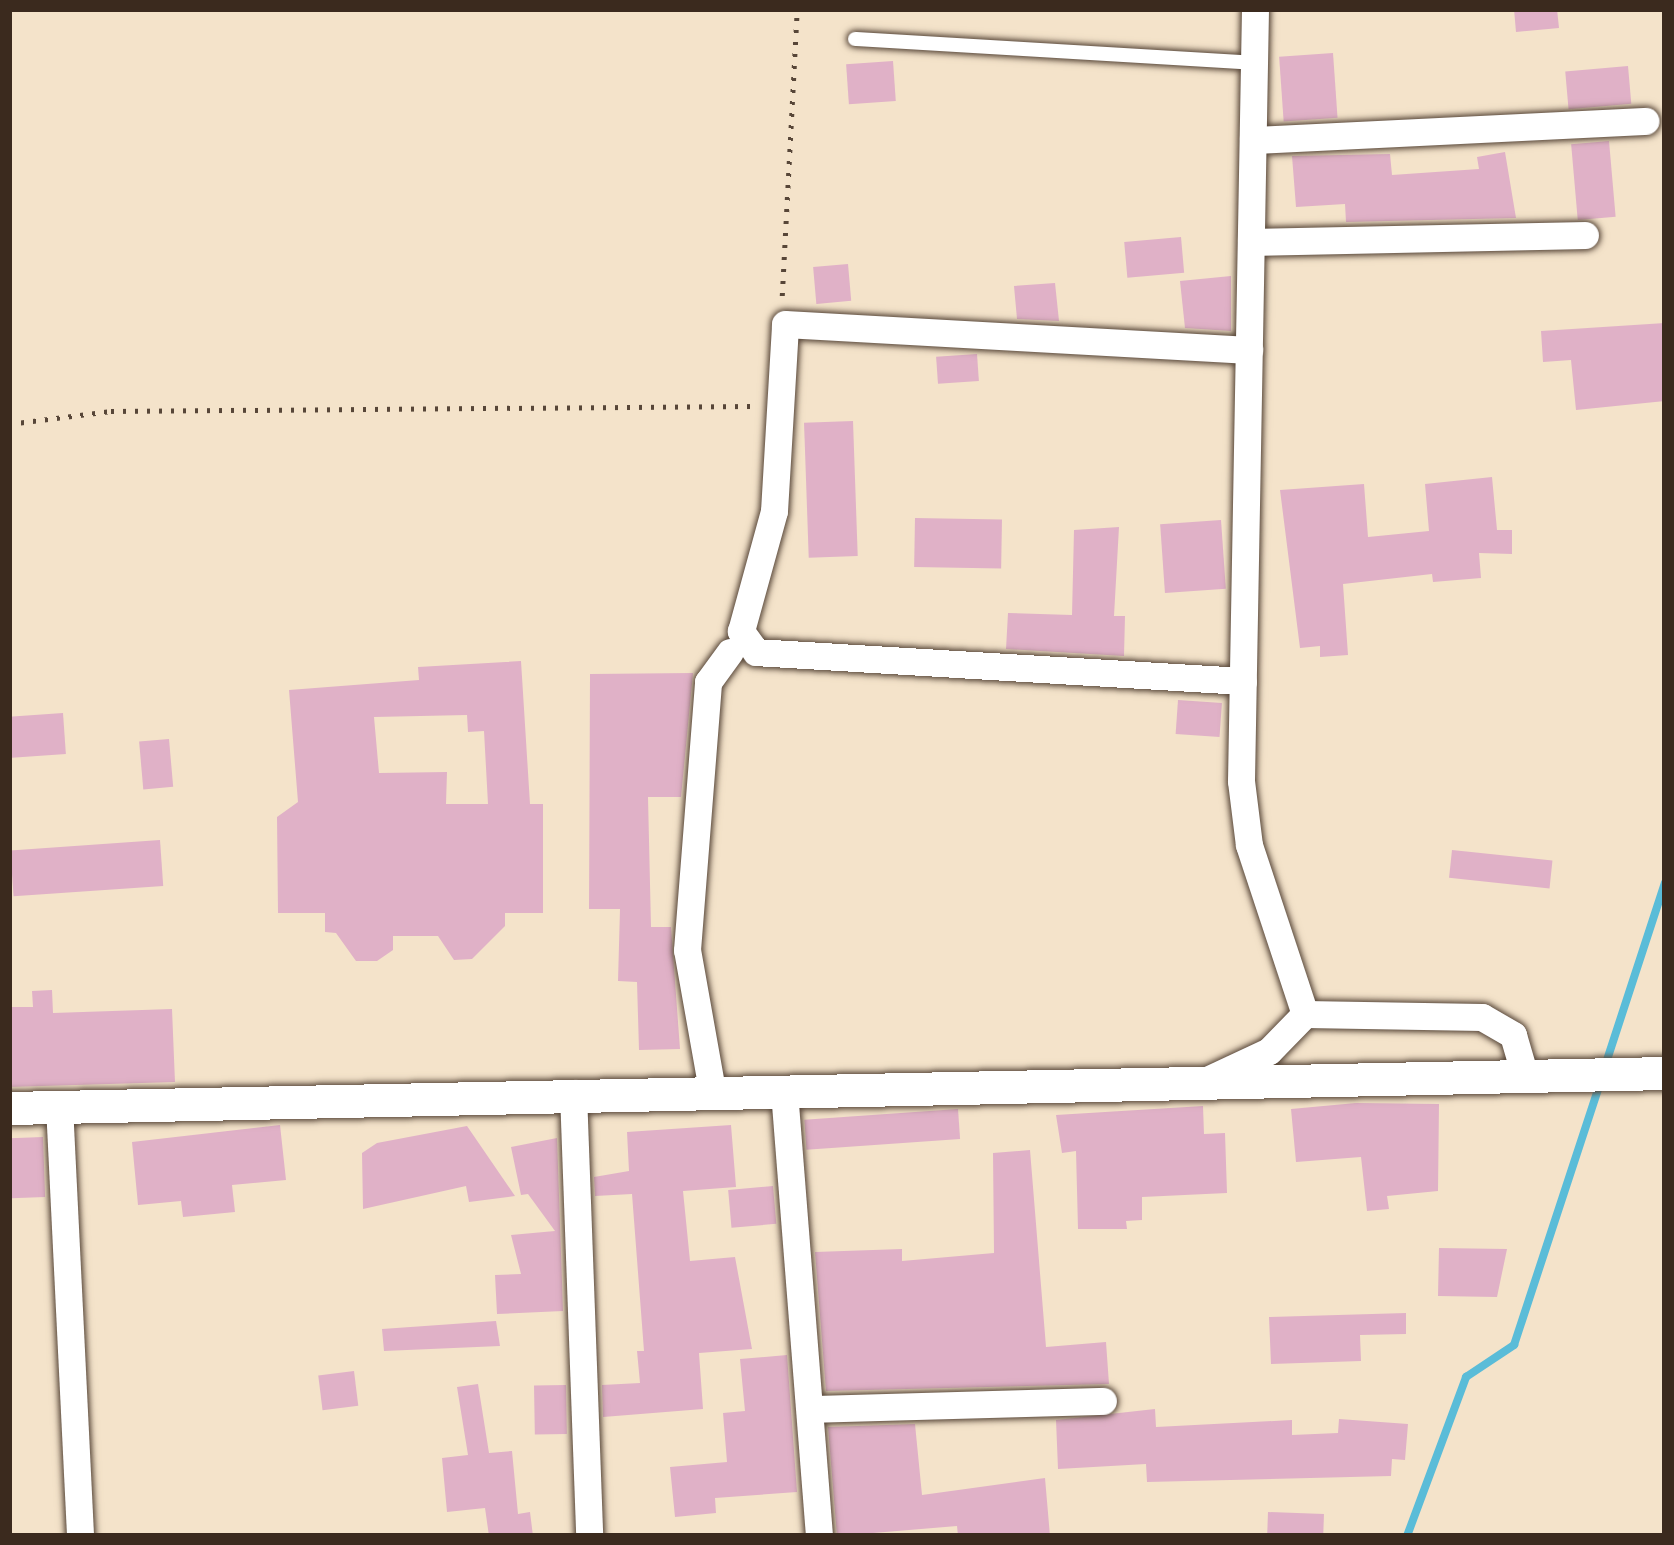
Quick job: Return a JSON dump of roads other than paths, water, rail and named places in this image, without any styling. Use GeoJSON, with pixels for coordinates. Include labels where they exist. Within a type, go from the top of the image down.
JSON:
{"type":"FeatureCollection","features":[{"type":"Feature","properties":{"kind":"street"},"geometry":{"type":"LineString","coordinates":[[1255,9],[1243,681],[1249,845],[1304,1014]]}},
{"type":"Feature","properties":{"kind":"street"},"geometry":{"type":"LineString","coordinates":[[1252,140],[1646,121]]}},
{"type":"Feature","properties":{"kind":"street"},"geometry":{"type":"LineString","coordinates":[[1251,242],[1585,235]]}},
{"type":"Feature","properties":{"kind":"street"},"geometry":{"type":"LineString","coordinates":[[1243,681],[756,652],[740,631],[775,511],[784,325],[1249,350]]}},
{"type":"Feature","properties":{"kind":"street"},"geometry":{"type":"LineString","coordinates":[[712,1090],[687,950],[708,682],[730,652]]}},
{"type":"Feature","properties":{"kind":"street"},"geometry":{"type":"LineString","coordinates":[[1198,1084],[1269,1051],[1304,1014],[1482,1017],[1514,1036],[1525,1076]]}},
{"type":"Feature","properties":{"kind":"street"},"geometry":{"type":"LineString","coordinates":[[9,1108],[1665,1073]]}},
{"type":"Feature","properties":{"kind":"street"},"geometry":{"type":"LineString","coordinates":[[784,1091],[819,1536]]}},
{"type":"Feature","properties":{"kind":"street"},"geometry":{"type":"LineString","coordinates":[[573,1093],[589,1536]]}},
{"type":"Feature","properties":{"kind":"street"},"geometry":{"type":"LineString","coordinates":[[59,1105],[80,1536]]}},
{"type":"Feature","properties":{"kind":"street"},"geometry":{"type":"LineString","coordinates":[[811,1409],[1103,1401]]}},
{"type":"Feature","properties":{"kind":"lane"},"geometry":{"type":"LineString","coordinates":[[855,39],[1254,62]]}},
{"type":"Feature","properties":{"kind":"waterway"},"geometry":{"type":"LineString","coordinates":[[1606,1063],[1665,882]]}},
{"type":"Feature","properties":{"kind":"waterway"},"geometry":{"type":"LineString","coordinates":[[1407,1536],[1466,1377],[1514,1345],[1600,1083]]}}]}
